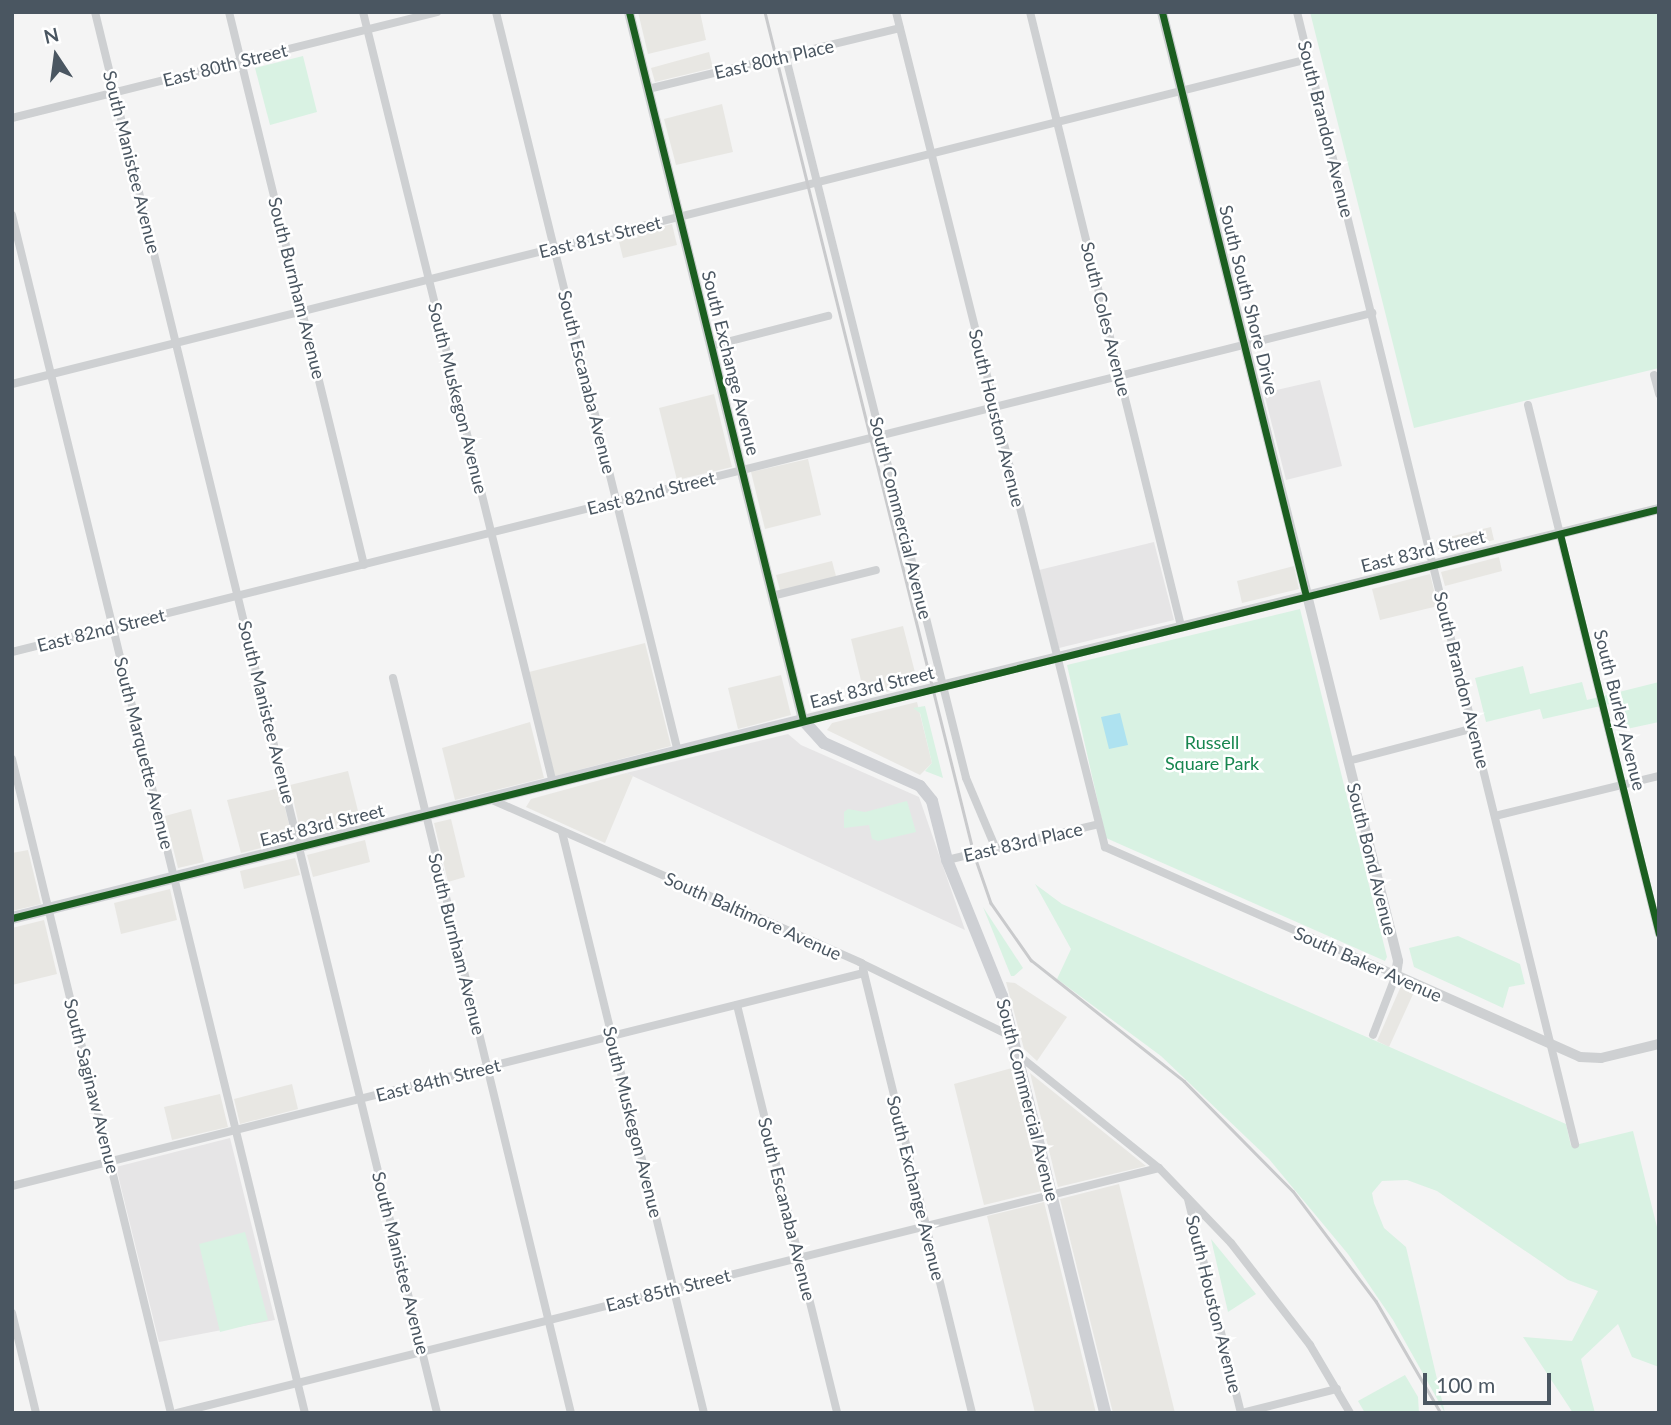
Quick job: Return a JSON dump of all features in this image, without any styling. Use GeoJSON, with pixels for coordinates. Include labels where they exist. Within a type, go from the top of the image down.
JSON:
{"type":"FeatureCollection","features":[{"type":"Feature","properties":{"kind":"main road","name":"East 83rd Street"},"geometry":{"type":"LineString","coordinates":[[12,918],[803,720]]}},
{"type":"Feature","properties":{"kind":"main road","name":"South Commercial Avenue"},"geometry":{"type":"LineString","coordinates":[[803,720],[824,743],[913,782],[929,794],[947,860],[997,982],[1013,1037],[1105,1413]]}},
{"type":"Feature","properties":{"kind":"street","name":"South Manistee Avenue"},"geometry":{"type":"LineString","coordinates":[[95,12],[437,1413]]}},
{"type":"Feature","properties":{"kind":"street","name":"South Burnham Avenue"},"geometry":{"type":"LineString","coordinates":[[229,12],[364,565]]}},
{"type":"Feature","properties":{"kind":"street","name":"South Muskegon Avenue"},"geometry":{"type":"LineString","coordinates":[[363,12],[553,783]]}},
{"type":"Feature","properties":{"kind":"street","name":"East 80th Street"},"geometry":{"type":"LineString","coordinates":[[12,118],[437,12]]}},
{"type":"Feature","properties":{"kind":"street","name":"South Escanaba Avenue"},"geometry":{"type":"LineString","coordinates":[[496,12],[678,752]]}},
{"type":"Feature","properties":{"kind":"street","name":"South Exchange Avenue"},"geometry":{"type":"LineString","coordinates":[[629,12],[803,720]]}},
{"type":"Feature","properties":{"kind":"street","name":"South Houston Avenue"},"geometry":{"type":"LineString","coordinates":[[896,12],[1099,824]]}},
{"type":"Feature","properties":{"kind":"street","name":"South Coles Avenue"},"geometry":{"type":"LineString","coordinates":[[1030,12],[1181,626]]}},
{"type":"Feature","properties":{"kind":"street","name":"South South Shore Drive"},"geometry":{"type":"LineString","coordinates":[[1162,12],[1348,761]]}},
{"type":"Feature","properties":{"kind":"street","name":"South Brandon Avenue"},"geometry":{"type":"LineString","coordinates":[[1297,12],[1575,1144]]}},
{"type":"Feature","properties":{"kind":"street","name":"East 80th Place"},"geometry":{"type":"LineString","coordinates":[[648,89],[786,58],[900,28]]}},
{"type":"Feature","properties":{"kind":"street","name":"South Commercial Avenue"},"geometry":{"type":"LineString","coordinates":[[786,58],[969,789],[996,849]]}},
{"type":"Feature","properties":{"kind":"street","name":"East 81st Street"},"geometry":{"type":"LineString","coordinates":[[12,384],[1309,59]]}},
{"type":"Feature","properties":{"kind":"street","name":"South Marquette Avenue"},"geometry":{"type":"LineString","coordinates":[[12,215],[305,1413]]}},
{"type":"Feature","properties":{"kind":"street","name":"East 82nd Street"},"geometry":{"type":"LineString","coordinates":[[12,652],[1372,313]]}},
{"type":"Feature","properties":{"kind":"street"},"geometry":{"type":"LineString","coordinates":[[711,346],[828,316]]}},
{"type":"Feature","properties":{"kind":"street"},"geometry":{"type":"LineString","coordinates":[[1654,375],[1659,394]]}},
{"type":"Feature","properties":{"kind":"street","name":"South Burley Avenue"},"geometry":{"type":"LineString","coordinates":[[1528,405],[1659,934]]}},
{"type":"Feature","properties":{"kind":"street","name":"East 83rd Street"},"geometry":{"type":"LineString","coordinates":[[803,720],[1659,509]]}},
{"type":"Feature","properties":{"kind":"street"},"geometry":{"type":"LineString","coordinates":[[772,596],[876,570]]}},
{"type":"Feature","properties":{"kind":"street","name":"South Burnham Avenue"},"geometry":{"type":"LineString","coordinates":[[393,678],[571,1413]]}},
{"type":"Feature","properties":{"kind":"street"},"geometry":{"type":"LineString","coordinates":[[1348,761],[1474,729]]}},
{"type":"Feature","properties":{"kind":"street","name":"South Saginaw Avenue"},"geometry":{"type":"LineString","coordinates":[[12,759],[171,1413]]}},
{"type":"Feature","properties":{"kind":"street","name":"South Bond Avenue"},"geometry":{"type":"LineString","coordinates":[[1348,761],[1398,961],[1396,975],[1373,1035]]}},
{"type":"Feature","properties":{"kind":"street"},"geometry":{"type":"LineString","coordinates":[[1496,816],[1659,776]]}},
{"type":"Feature","properties":{"kind":"street","name":"South Baltimore Avenue"},"geometry":{"type":"LineString","coordinates":[[490,799],[861,963],[1013,1037]]}},
{"type":"Feature","properties":{"kind":"street","name":"East 83rd Place"},"geometry":{"type":"LineString","coordinates":[[947,860],[1099,824]]}},
{"type":"Feature","properties":{"kind":"street","name":"South Baker Avenue"},"geometry":{"type":"LineString","coordinates":[[1099,824],[1105,847],[1551,1046],[1592,1059],[1659,1044]]}},
{"type":"Feature","properties":{"kind":"street","name":"South Muskegon Avenue"},"geometry":{"type":"LineString","coordinates":[[562,832],[704,1413]]}},
{"type":"Feature","properties":{"kind":"street","name":"South Exchange Avenue"},"geometry":{"type":"LineString","coordinates":[[861,963],[972,1413]]}},
{"type":"Feature","properties":{"kind":"street","name":"East 84th Street"},"geometry":{"type":"LineString","coordinates":[[12,1186],[864,973]]}},
{"type":"Feature","properties":{"kind":"street","name":"South Escanaba Avenue"},"geometry":{"type":"LineString","coordinates":[[737,1005],[836,1413]]}},
{"type":"Feature","properties":{"kind":"street"},"geometry":{"type":"LineString","coordinates":[[1017,1054],[1159,1168],[1187,1196],[1272,1293],[1339,1391],[1350,1413]]}},
{"type":"Feature","properties":{"kind":"street","name":"East 85th Street"},"geometry":{"type":"LineString","coordinates":[[177,1413],[1159,1168]]}},
{"type":"Feature","properties":{"kind":"street","name":"South Houston Avenue"},"geometry":{"type":"LineString","coordinates":[[1187,1196],[1241,1413]]}},
{"type":"Feature","properties":{"kind":"street"},"geometry":{"type":"LineString","coordinates":[[12,1313],[36,1413]]}},
{"type":"Feature","properties":{"kind":"street"},"geometry":{"type":"LineString","coordinates":[[1241,1413],[1339,1391]]}},
{"type":"Feature","properties":{"kind":"shaded area"},"geometry":{"type":"Polygon","coordinates":[[[638,12],[700,12],[706,40],[648,54],[638,12]]]}},
{"type":"Feature","properties":{"kind":"shaded area"},"geometry":{"type":"Polygon","coordinates":[[[709,52],[713,68],[655,82],[651,68],[709,52]]]}},
{"type":"Feature","properties":{"kind":"shaded area"},"geometry":{"type":"Polygon","coordinates":[[[722,104],[733,152],[676,165],[664,119],[722,104]]]}},
{"type":"Feature","properties":{"kind":"shaded area"},"geometry":{"type":"Polygon","coordinates":[[[672,224],[677,245],[623,258],[618,238],[672,224]]]}},
{"type":"Feature","properties":{"kind":"shaded area"},"geometry":{"type":"Polygon","coordinates":[[[1320,380],[1342,466],[1286,480],[1264,393],[1320,380]]]}},
{"type":"Feature","properties":{"kind":"shaded area"},"geometry":{"type":"Polygon","coordinates":[[[714,394],[732,467],[677,480],[659,408],[714,394]]]}},
{"type":"Feature","properties":{"kind":"shaded area"},"geometry":{"type":"Polygon","coordinates":[[[808,459],[821,515],[765,529],[751,472],[808,459]]]}},
{"type":"Feature","properties":{"kind":"shaded area"},"geometry":{"type":"Polygon","coordinates":[[[1491,527],[1494,540],[1439,553],[1436,540],[1491,527]]]}},
{"type":"Feature","properties":{"kind":"shaded area"},"geometry":{"type":"Polygon","coordinates":[[[1154,542],[1174,620],[1059,648],[1039,570],[1154,542]]]}},
{"type":"Feature","properties":{"kind":"shaded area"},"geometry":{"type":"Polygon","coordinates":[[[1499,557],[1502,571],[1445,586],[1441,572],[1499,557]]]}},
{"type":"Feature","properties":{"kind":"shaded area"},"geometry":{"type":"Polygon","coordinates":[[[832,561],[837,580],[781,594],[776,575],[832,561]]]}},
{"type":"Feature","properties":{"kind":"shaded area"},"geometry":{"type":"Polygon","coordinates":[[[1294,566],[1299,589],[1242,603],[1237,581],[1294,566]]]}},
{"type":"Feature","properties":{"kind":"shaded area"},"geometry":{"type":"Polygon","coordinates":[[[1430,574],[1438,606],[1380,620],[1372,589],[1430,574]]]}},
{"type":"Feature","properties":{"kind":"shaded area"},"geometry":{"type":"Polygon","coordinates":[[[903,626],[918,684],[865,697],[851,639],[903,626]]]}},
{"type":"Feature","properties":{"kind":"shaded area"},"geometry":{"type":"Polygon","coordinates":[[[645,643],[671,746],[555,776],[529,672],[645,643]]]}},
{"type":"Feature","properties":{"kind":"shaded area"},"geometry":{"type":"Polygon","coordinates":[[[781,675],[791,715],[738,729],[728,688],[781,675]]]}},
{"type":"Feature","properties":{"kind":"shaded area"},"geometry":{"type":"Polygon","coordinates":[[[917,702],[932,763],[920,775],[827,730],[832,723],[917,702]]]}},
{"type":"Feature","properties":{"kind":"shaded area"},"geometry":{"type":"Polygon","coordinates":[[[530,722],[544,778],[455,800],[442,748],[530,722]]]}},
{"type":"Feature","properties":{"kind":"shaded area"},"geometry":{"type":"Polygon","coordinates":[[[788,734],[801,745],[919,797],[965,930],[626,773],[788,734]]]}},
{"type":"Feature","properties":{"kind":"shaded area"},"geometry":{"type":"Polygon","coordinates":[[[348,771],[361,823],[302,838],[290,785],[348,771]]]}},
{"type":"Feature","properties":{"kind":"shaded area"},"geometry":{"type":"Polygon","coordinates":[[[626,773],[633,776],[605,843],[526,807],[531,799],[626,773]]]}},
{"type":"Feature","properties":{"kind":"shaded area"},"geometry":{"type":"Polygon","coordinates":[[[280,788],[293,840],[241,853],[227,800],[280,788]]]}},
{"type":"Feature","properties":{"kind":"shaded area"},"geometry":{"type":"Polygon","coordinates":[[[191,809],[204,862],[178,868],[165,816],[191,809]]]}},
{"type":"Feature","properties":{"kind":"shaded area"},"geometry":{"type":"Polygon","coordinates":[[[451,819],[465,877],[448,882],[434,823],[451,819]]]}},
{"type":"Feature","properties":{"kind":"shaded area"},"geometry":{"type":"Polygon","coordinates":[[[365,840],[370,862],[313,877],[307,855],[365,840]]]}},
{"type":"Feature","properties":{"kind":"shaded area"},"geometry":{"type":"Polygon","coordinates":[[[28,850],[41,904],[12,911],[12,853],[28,850]]]}},
{"type":"Feature","properties":{"kind":"shaded area"},"geometry":{"type":"Polygon","coordinates":[[[295,858],[300,875],[244,889],[240,871],[295,858]]]}},
{"type":"Feature","properties":{"kind":"shaded area"},"geometry":{"type":"Polygon","coordinates":[[[170,889],[177,920],[121,934],[114,903],[170,889]]]}},
{"type":"Feature","properties":{"kind":"shaded area"},"geometry":{"type":"Polygon","coordinates":[[[44,920],[57,974],[12,985],[12,928],[44,920]]]}},
{"type":"Feature","properties":{"kind":"shaded area"},"geometry":{"type":"Polygon","coordinates":[[[1006,982],[1015,983],[1067,1017],[1037,1061],[1024,1049],[1006,982]]]}},
{"type":"Feature","properties":{"kind":"shaded area"},"geometry":{"type":"Polygon","coordinates":[[[1401,986],[1414,992],[1389,1047],[1377,1041],[1401,986]]]}},
{"type":"Feature","properties":{"kind":"shaded area"},"geometry":{"type":"Polygon","coordinates":[[[1012,1068],[1042,1191],[984,1205],[954,1084],[1012,1068]]]}},
{"type":"Feature","properties":{"kind":"shaded area"},"geometry":{"type":"Polygon","coordinates":[[[1030,1073],[1146,1166],[1058,1187],[1030,1073]]]}},
{"type":"Feature","properties":{"kind":"shaded area"},"geometry":{"type":"Polygon","coordinates":[[[292,1084],[298,1109],[240,1124],[234,1099],[292,1084]]]}},
{"type":"Feature","properties":{"kind":"shaded area"},"geometry":{"type":"Polygon","coordinates":[[[220,1094],[228,1127],[172,1140],[164,1107],[220,1094]]]}},
{"type":"Feature","properties":{"kind":"shaded area"},"geometry":{"type":"Polygon","coordinates":[[[230,1138],[275,1320],[159,1342],[116,1167],[230,1138]]]}},
{"type":"Feature","properties":{"kind":"shaded area"},"geometry":{"type":"Polygon","coordinates":[[[1119,1184],[1175,1413],[1113,1413],[1060,1199],[1119,1184]]]}},
{"type":"Feature","properties":{"kind":"shaded area"},"geometry":{"type":"Polygon","coordinates":[[[1044,1202],[1096,1413],[1035,1413],[987,1216],[1044,1202]]]}},
{"type":"Feature","properties":{"kind":"green space"},"geometry":{"type":"Polygon","coordinates":[[[1310,12],[1659,12],[1659,368],[1414,428],[1310,12]]]}},
{"type":"Feature","properties":{"kind":"green space"},"geometry":{"type":"Polygon","coordinates":[[[303,56],[317,112],[270,125],[255,68],[303,56]]]}},
{"type":"Feature","properties":{"kind":"green space","name":"Russell Square Park"},"geometry":{"type":"Polygon","coordinates":[[[1300,609],[1387,957],[1385,961],[1106,838],[1067,665],[1300,609]]]}},
{"type":"Feature","properties":{"kind":"green space"},"geometry":{"type":"Polygon","coordinates":[[[1523,666],[1530,694],[1582,682],[1587,700],[1659,682],[1659,722],[1622,730],[1614,703],[1543,719],[1540,709],[1486,722],[1475,678],[1523,666]]]}},
{"type":"Feature","properties":{"kind":"green space"},"geometry":{"type":"Polygon","coordinates":[[[925,706],[943,778],[925,771],[932,763],[920,713],[913,708],[925,706]]]}},
{"type":"Feature","properties":{"kind":"green space"},"geometry":{"type":"Polygon","coordinates":[[[907,801],[916,832],[878,841],[872,839],[869,825],[844,828],[844,812],[848,809],[865,812],[907,801]]]}},
{"type":"Feature","properties":{"kind":"green space"},"geometry":{"type":"Polygon","coordinates":[[[1035,884],[1062,904],[1566,1124],[1571,1146],[1633,1131],[1659,1235],[1659,1367],[1632,1357],[1618,1324],[1581,1359],[1595,1413],[1573,1413],[1523,1337],[1572,1341],[1598,1291],[1568,1280],[1437,1191],[1407,1180],[1382,1181],[1372,1193],[1374,1203],[1384,1228],[1406,1247],[1445,1413],[1393,1320],[1348,1254],[1269,1159],[1161,1056],[1057,979],[1071,949],[1035,884]]]}},
{"type":"Feature","properties":{"kind":"green space"},"geometry":{"type":"Polygon","coordinates":[[[983,907],[1023,968],[1014,976],[1011,976],[983,907]]]}},
{"type":"Feature","properties":{"kind":"green space"},"geometry":{"type":"Polygon","coordinates":[[[1458,936],[1520,964],[1525,984],[1509,987],[1503,1008],[1414,967],[1409,948],[1458,936]]]}},
{"type":"Feature","properties":{"kind":"green space"},"geometry":{"type":"Polygon","coordinates":[[[245,1232],[268,1320],[220,1332],[199,1244],[245,1232]]]}},
{"type":"Feature","properties":{"kind":"green space"},"geometry":{"type":"Polygon","coordinates":[[[1211,1239],[1256,1294],[1228,1312],[1211,1239]]]}},
{"type":"Feature","properties":{"kind":"green space"},"geometry":{"type":"Polygon","coordinates":[[[1405,1375],[1418,1397],[1419,1413],[1365,1413],[1358,1401],[1405,1375]]]}},
{"type":"Feature","properties":{"kind":"water"},"geometry":{"type":"Polygon","coordinates":[[[1120,713],[1128,745],[1109,749],[1101,717],[1120,713]]]}},
{"type":"Feature","properties":{"kind":"railway"},"geometry":{"type":"LineString","coordinates":[[765,12],[974,854],[991,903],[1031,960],[1184,1081],[1293,1191],[1376,1301],[1441,1413]]}},
{"type":"Feature","properties":{"kind":"cycle path"},"geometry":{"type":"LineString","coordinates":[[629,12],[803,720]]}},
{"type":"Feature","properties":{"kind":"cycle path"},"geometry":{"type":"LineString","coordinates":[[1162,12],[1306,596]]}},
{"type":"Feature","properties":{"kind":"cycle path"},"geometry":{"type":"LineString","coordinates":[[12,918],[1659,509]]}},
{"type":"Feature","properties":{"kind":"cycle path"},"geometry":{"type":"LineString","coordinates":[[1560,534],[1659,934]]}}]}
